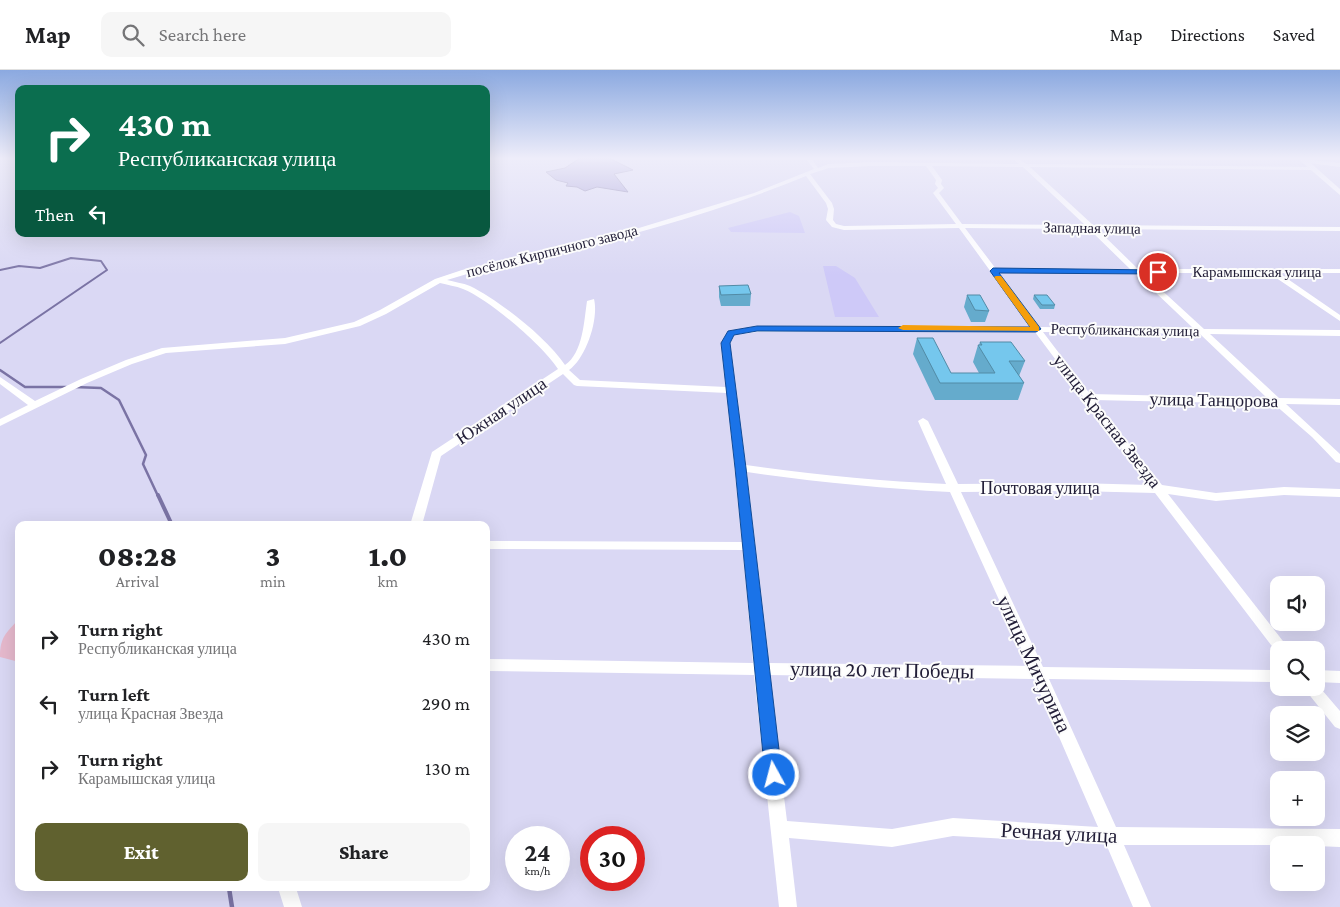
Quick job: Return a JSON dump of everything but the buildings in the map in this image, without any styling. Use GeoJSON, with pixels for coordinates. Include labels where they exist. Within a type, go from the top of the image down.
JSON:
{"type":"FeatureCollection","features":[{"type":"Feature","properties":{"kind":"street","name":"посёлок Кирпичного завода"},"geometry":{"type":"LineString","coordinates":[[0,423],[52,395],[129,362],[165,350],[285,340],[357,324],[383,312],[438,281],[465,272],[631,232],[746,197]]}},
{"type":"Feature","properties":{"kind":"street","name":"Западная улица"},"geometry":{"type":"LineString","coordinates":[[825,197],[832,214],[830,221],[834,226],[844,228],[959,226],[1340,229]]}},
{"type":"Feature","properties":{"kind":"street","name":"улица Красная Звезда"},"geometry":{"type":"LineString","coordinates":[[939,197],[1087,397],[1161,489],[1276,641]]}},
{"type":"Feature","properties":{"kind":"street"},"geometry":{"type":"LineString","coordinates":[[1060,197],[1276,401],[1326,443],[1340,460]]}},
{"type":"Feature","properties":{"kind":"street","name":"Карамышская улица"},"geometry":{"type":"LineString","coordinates":[[993,271],[1340,271]]}},
{"type":"Feature","properties":{"kind":"street"},"geometry":{"type":"LineString","coordinates":[[465,272],[462,281],[466,287]]}},
{"type":"Feature","properties":{"kind":"street"},"geometry":{"type":"LineString","coordinates":[[1272,272],[1340,320]]}},
{"type":"Feature","properties":{"kind":"street"},"geometry":{"type":"LineString","coordinates":[[438,281],[466,287],[501,309],[552,353],[563,369],[577,383],[731,390],[788,907]]}},
{"type":"Feature","properties":{"kind":"street","name":"Южная улица"},"geometry":{"type":"LineString","coordinates":[[417,521],[436,454],[572,364],[586,340],[590,301]]}},
{"type":"Feature","properties":{"kind":"street","name":"Республиканская улица"},"geometry":{"type":"LineString","coordinates":[[731,390],[725,343],[731,333],[757,329],[1036,329],[1340,333]]}},
{"type":"Feature","properties":{"kind":"street"},"geometry":{"type":"LineString","coordinates":[[0,380],[34,405]]}},
{"type":"Feature","properties":{"kind":"street","name":"улица Танцорова"},"geometry":{"type":"LineString","coordinates":[[1087,397],[1340,402]]}},
{"type":"Feature","properties":{"kind":"street","name":"улица Мичурина"},"geometry":{"type":"LineString","coordinates":[[923,421],[1039,673],[1142,907]]}},
{"type":"Feature","properties":{"kind":"street","name":"Почтовая улица"},"geometry":{"type":"LineString","coordinates":[[741,468],[885,486],[1161,489],[1216,497],[1284,491],[1340,493]]}},
{"type":"Feature","properties":{"kind":"street"},"geometry":{"type":"LineString","coordinates":[[490,544],[748,546]]}},
{"type":"Feature","properties":{"kind":"street","name":"улица 20 лет Победы"},"geometry":{"type":"LineString","coordinates":[[490,665],[1270,676]]}},
{"type":"Feature","properties":{"kind":"street"},"geometry":{"type":"LineString","coordinates":[[1325,676],[1340,676]]}},
{"type":"Feature","properties":{"kind":"street"},"geometry":{"type":"LineString","coordinates":[[1319,696],[1340,722]]}},
{"type":"Feature","properties":{"kind":"street","name":"Речная улица"},"geometry":{"type":"LineString","coordinates":[[780,829],[892,838],[953,827],[1112,836],[1340,838]]}},
{"type":"Feature","properties":{"kind":"street"},"geometry":{"type":"LineString","coordinates":[[288,891],[293,907]]}},
{"type":"Feature","properties":{"kind":"shaded area"},"geometry":{"type":"Polygon","coordinates":[[[790,212],[799,216],[805,233],[731,232],[728,228],[790,212]]]}},
{"type":"Feature","properties":{"kind":"shaded area"},"geometry":{"type":"Polygon","coordinates":[[[823,266],[836,266],[855,278],[879,317],[835,317],[823,266]]]}},
{"type":"Feature","properties":{"kind":"shaded area"},"geometry":{"type":"Polygon","coordinates":[[[15,624],[15,661],[0,657],[1,645],[15,624]]]}},
{"type":"Feature","properties":{"kind":"waterway"},"geometry":{"type":"LineString","coordinates":[[0,270],[19,266],[40,268],[71,258],[101,261],[107,270],[0,343]]}},
{"type":"Feature","properties":{"kind":"waterway"},"geometry":{"type":"LineString","coordinates":[[0,370],[25,387],[66,387]]}},
{"type":"Feature","properties":{"kind":"waterway"},"geometry":{"type":"LineString","coordinates":[[74,387],[101,388],[119,400],[146,455],[143,464],[158,496]]}},
{"type":"Feature","properties":{"kind":"waterway"},"geometry":{"type":"LineString","coordinates":[[158,495],[170,521]]}},
{"type":"Feature","properties":{"kind":"waterway"},"geometry":{"type":"LineString","coordinates":[[229,891],[232,907]]}},
{"type":"Feature","properties":{"kind":"slow traffic"},"geometry":{"type":"LineString","coordinates":[[903,328],[1036,329],[998,277]]}},
{"type":"Feature","properties":{"kind":"route"},"geometry":{"type":"LineString","coordinates":[[774,775],[761,669],[741,468],[725,343],[731,333],[757,329],[1036,329],[993,271],[1158,272]]}}]}
